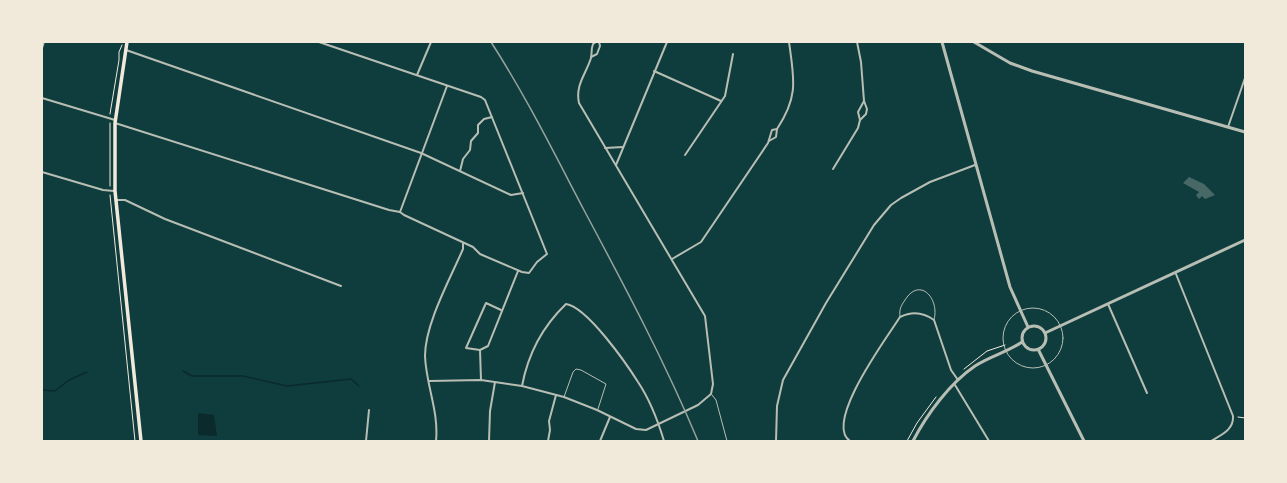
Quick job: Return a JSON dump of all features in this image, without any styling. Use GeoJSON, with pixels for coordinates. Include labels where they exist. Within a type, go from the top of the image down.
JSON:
{"type":"FeatureCollection","features":[{"type":"Feature","properties":{"kind":"main road"},"geometry":{"type":"LineString","coordinates":[[127,42],[115,121],[115,191],[141,441]]}},
{"type":"Feature","properties":{"kind":"street"},"geometry":{"type":"LineString","coordinates":[[42,48],[44,42]]}},
{"type":"Feature","properties":{"kind":"street"},"geometry":{"type":"LineString","coordinates":[[42,98],[389,210],[400,212],[473,247],[480,254],[525,274],[529,273],[537,262],[547,254],[487,103],[483,98],[329,44],[319,42]]}},
{"type":"Feature","properties":{"kind":"street"},"geometry":{"type":"LineString","coordinates":[[417,75],[431,42]]}},
{"type":"Feature","properties":{"kind":"street"},"geometry":{"type":"LineString","coordinates":[[429,381],[481,380],[522,386],[564,397],[597,410],[636,429],[646,430],[698,405],[711,394],[713,384],[706,316],[579,103],[577,95],[578,87],[591,57],[590,51],[593,44],[597,42],[600,46],[597,54],[591,57]]}},
{"type":"Feature","properties":{"kind":"street"},"geometry":{"type":"LineString","coordinates":[[616,165],[667,42]]}},
{"type":"Feature","properties":{"kind":"street"},"geometry":{"type":"LineString","coordinates":[[769,141],[776,137],[777,129],[790,108],[794,77],[789,42]]}},
{"type":"Feature","properties":{"kind":"street"},"geometry":{"type":"LineString","coordinates":[[857,42],[861,62],[864,101],[866,104],[866,114],[860,120]]}},
{"type":"Feature","properties":{"kind":"street"},"geometry":{"type":"LineString","coordinates":[[942,42],[975,166],[1010,287],[1028,326]]}},
{"type":"Feature","properties":{"kind":"street"},"geometry":{"type":"LineString","coordinates":[[974,42],[1010,63],[1032,71],[1245,132]]}},
{"type":"Feature","properties":{"kind":"street"},"geometry":{"type":"LineString","coordinates":[[125,50],[421,153],[511,195],[523,193]]}},
{"type":"Feature","properties":{"kind":"street"},"geometry":{"type":"LineString","coordinates":[[685,155],[727,91],[733,54]]}},
{"type":"Feature","properties":{"kind":"street"},"geometry":{"type":"LineString","coordinates":[[654,71],[721,101]]}},
{"type":"Feature","properties":{"kind":"street"},"geometry":{"type":"LineString","coordinates":[[1228,127],[1245,78]]}},
{"type":"Feature","properties":{"kind":"street"},"geometry":{"type":"LineString","coordinates":[[400,212],[447,86]]}},
{"type":"Feature","properties":{"kind":"street"},"geometry":{"type":"LineString","coordinates":[[833,169],[858,128],[860,120],[858,112],[864,101]]}},
{"type":"Feature","properties":{"kind":"street"},"geometry":{"type":"LineString","coordinates":[[460,171],[463,159],[470,151],[471,141],[478,133],[478,125],[484,120],[493,118]]}},
{"type":"Feature","properties":{"kind":"street"},"geometry":{"type":"LineString","coordinates":[[672,259],[701,242],[769,141],[772,130],[777,129]]}},
{"type":"Feature","properties":{"kind":"street"},"geometry":{"type":"LineString","coordinates":[[605,148],[623,146]]}},
{"type":"Feature","properties":{"kind":"street"},"geometry":{"type":"LineString","coordinates":[[776,441],[776,406],[782,380],[826,303],[874,225],[891,205],[901,198],[930,182],[975,166]]}},
{"type":"Feature","properties":{"kind":"street"},"geometry":{"type":"LineString","coordinates":[[42,172],[103,190],[115,191]]}},
{"type":"Feature","properties":{"kind":"street"},"geometry":{"type":"LineString","coordinates":[[116,200],[125,200],[165,219],[341,286]]}},
{"type":"Feature","properties":{"kind":"street"},"geometry":{"type":"LineString","coordinates":[[1045,333],[1176,274],[1245,240]]}},
{"type":"Feature","properties":{"kind":"street"},"geometry":{"type":"LineString","coordinates":[[436,441],[437,420],[425,355],[428,334],[462,249],[463,243]]}},
{"type":"Feature","properties":{"kind":"street"},"geometry":{"type":"LineString","coordinates":[[501,310],[486,303],[466,348],[480,350],[488,346],[501,310],[518,271]]}},
{"type":"Feature","properties":{"kind":"street"},"geometry":{"type":"LineString","coordinates":[[1176,274],[1233,416],[1234,421],[1228,430],[1211,441]]}},
{"type":"Feature","properties":{"kind":"street"},"geometry":{"type":"LineString","coordinates":[[522,386],[526,365],[544,330],[566,304],[574,305],[582,311],[606,338],[639,382],[659,424],[664,441]]}},
{"type":"Feature","properties":{"kind":"street"},"geometry":{"type":"LineString","coordinates":[[1108,304],[1147,393]]}},
{"type":"Feature","properties":{"kind":"street"},"geometry":{"type":"LineString","coordinates":[[850,441],[843,431],[843,424],[849,402],[868,368],[900,317],[907,314],[918,313],[928,316],[934,320],[951,370],[958,381]]}},
{"type":"Feature","properties":{"kind":"street"},"geometry":{"type":"LineString","coordinates":[[1028,326],[1038,326],[1045,333],[1046,342],[1038,349],[1030,350],[1022,342],[1022,333],[1028,326]]}},
{"type":"Feature","properties":{"kind":"street"},"geometry":{"type":"LineString","coordinates":[[913,441],[931,413],[958,381],[976,365],[1022,342]]}},
{"type":"Feature","properties":{"kind":"street"},"geometry":{"type":"LineString","coordinates":[[1038,349],[1047,364],[1084,441]]}},
{"type":"Feature","properties":{"kind":"street"},"geometry":{"type":"LineString","coordinates":[[480,350],[481,380]]}},
{"type":"Feature","properties":{"kind":"street"},"geometry":{"type":"LineString","coordinates":[[490,441],[490,411],[495,382]]}},
{"type":"Feature","properties":{"kind":"street"},"geometry":{"type":"LineString","coordinates":[[955,385],[989,441]]}},
{"type":"Feature","properties":{"kind":"street"},"geometry":{"type":"LineString","coordinates":[[548,441],[550,430],[549,421],[556,395]]}},
{"type":"Feature","properties":{"kind":"street"},"geometry":{"type":"LineString","coordinates":[[366,441],[369,410]]}},
{"type":"Feature","properties":{"kind":"street"},"geometry":{"type":"LineString","coordinates":[[600,441],[610,416]]}},
{"type":"Feature","properties":{"kind":"lane"},"geometry":{"type":"LineString","coordinates":[[900,317],[899,310],[910,291],[914,290],[928,292],[931,295],[936,314],[934,320]]}},
{"type":"Feature","properties":{"kind":"lane"},"geometry":{"type":"LineString","coordinates":[[1035,307],[1043,309],[1054,315],[1061,326],[1063,337],[1061,350],[1057,356],[1047,364],[1038,367],[1022,366],[1010,357],[1006,350],[1003,337],[1006,324],[1014,314],[1020,310],[1035,307]]}},
{"type":"Feature","properties":{"kind":"lane"},"geometry":{"type":"LineString","coordinates":[[564,397],[573,372],[576,369],[581,370],[606,384],[597,410]]}},
{"type":"Feature","properties":{"kind":"lane"},"geometry":{"type":"LineString","coordinates":[[711,394],[716,400],[727,441]]}},
{"type":"Feature","properties":{"kind":"path"},"geometry":{"type":"LineString","coordinates":[[110,114],[119,52],[122,42]]}},
{"type":"Feature","properties":{"kind":"path"},"geometry":{"type":"LineString","coordinates":[[110,122],[110,187]]}},
{"type":"Feature","properties":{"kind":"path"},"geometry":{"type":"LineString","coordinates":[[110,196],[136,441]]}},
{"type":"Feature","properties":{"kind":"path"},"geometry":{"type":"LineString","coordinates":[[964,369],[987,351],[1004,346]]}},
{"type":"Feature","properties":{"kind":"path"},"geometry":{"type":"LineString","coordinates":[[1233,416],[1245,418]]}},
{"type":"Feature","properties":{"kind":"water"},"geometry":{"type":"Polygon","coordinates":[[[198,413],[214,415],[217,436],[198,435],[198,413]]]}},
{"type":"Feature","properties":{"kind":"building"},"geometry":{"type":"Polygon","coordinates":[[[1189,177],[1204,184],[1215,195],[1205,199],[1202,196],[1199,199],[1196,195],[1199,192],[1183,183],[1189,177]]]}},
{"type":"Feature","properties":{"kind":"waterway"},"geometry":{"type":"LineString","coordinates":[[183,371],[192,376],[243,376],[287,386],[351,379],[359,386]]}},
{"type":"Feature","properties":{"kind":"waterway"},"geometry":{"type":"LineString","coordinates":[[42,390],[55,391],[69,380],[87,372]]}},
{"type":"Feature","properties":{"kind":"railway"},"geometry":{"type":"LineString","coordinates":[[491,42],[540,126],[630,297],[672,382],[698,441]]}}]}
